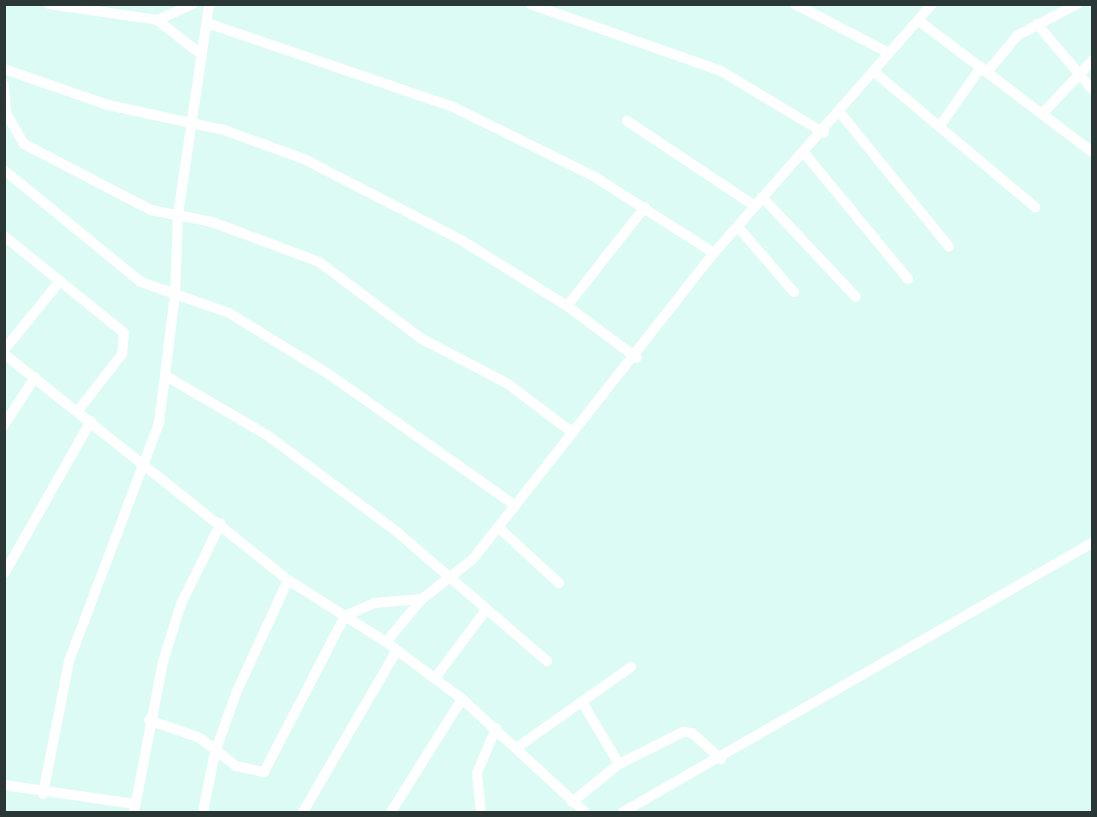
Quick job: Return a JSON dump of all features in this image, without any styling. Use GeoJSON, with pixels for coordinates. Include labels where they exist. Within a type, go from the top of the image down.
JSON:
{"type":"FeatureCollection","features":[{"type":"Feature","properties":{"kind":"street"},"geometry":{"type":"LineString","coordinates":[[49,4],[157,20],[202,55]]}},
{"type":"Feature","properties":{"kind":"street"},"geometry":{"type":"LineString","coordinates":[[157,20],[193,4]]}},
{"type":"Feature","properties":{"kind":"street"},"geometry":{"type":"LineString","coordinates":[[43,794],[69,661],[159,423],[175,295],[178,215],[195,123],[209,4]]}},
{"type":"Feature","properties":{"kind":"street"},"geometry":{"type":"LineString","coordinates":[[530,4],[722,71],[824,133]]}},
{"type":"Feature","properties":{"kind":"street"},"geometry":{"type":"LineString","coordinates":[[795,4],[889,53]]}},
{"type":"Feature","properties":{"kind":"street"},"geometry":{"type":"LineString","coordinates":[[386,642],[422,599],[452,581],[498,527],[513,504],[637,358],[714,253],[758,201],[841,114],[873,71],[932,4]]}},
{"type":"Feature","properties":{"kind":"street"},"geometry":{"type":"LineString","coordinates":[[940,126],[984,70],[1018,35],[1077,4]]}},
{"type":"Feature","properties":{"kind":"street"},"geometry":{"type":"LineString","coordinates":[[919,21],[1092,152]]}},
{"type":"Feature","properties":{"kind":"street"},"geometry":{"type":"LineString","coordinates":[[207,23],[451,106],[645,207],[714,253]]}},
{"type":"Feature","properties":{"kind":"street"},"geometry":{"type":"LineString","coordinates":[[1037,24],[1092,89]]}},
{"type":"Feature","properties":{"kind":"street"},"geometry":{"type":"LineString","coordinates":[[1042,114],[1092,61]]}},
{"type":"Feature","properties":{"kind":"street"},"geometry":{"type":"LineString","coordinates":[[4,69],[108,105],[195,123],[251,138],[366,189],[567,306],[637,358]]}},
{"type":"Feature","properties":{"kind":"street"},"geometry":{"type":"LineString","coordinates":[[873,71],[1035,207]]}},
{"type":"Feature","properties":{"kind":"street"},"geometry":{"type":"LineString","coordinates":[[4,85],[6,113],[24,144],[107,191],[178,215],[242,231],[319,262],[422,339],[508,384],[573,433]]}},
{"type":"Feature","properties":{"kind":"street"},"geometry":{"type":"LineString","coordinates":[[841,114],[949,247]]}},
{"type":"Feature","properties":{"kind":"street"},"geometry":{"type":"LineString","coordinates":[[627,121],[758,201],[856,297]]}},
{"type":"Feature","properties":{"kind":"street"},"geometry":{"type":"LineString","coordinates":[[805,154],[908,279]]}},
{"type":"Feature","properties":{"kind":"street"},"geometry":{"type":"LineString","coordinates":[[4,170],[141,282],[229,313],[320,369],[513,504]]}},
{"type":"Feature","properties":{"kind":"street"},"geometry":{"type":"LineString","coordinates":[[567,306],[645,207]]}},
{"type":"Feature","properties":{"kind":"street"},"geometry":{"type":"LineString","coordinates":[[738,226],[794,292]]}},
{"type":"Feature","properties":{"kind":"street"},"geometry":{"type":"LineString","coordinates":[[4,236],[105,314],[125,338],[118,360],[78,411]]}},
{"type":"Feature","properties":{"kind":"street"},"geometry":{"type":"LineString","coordinates":[[60,281],[4,352],[145,462],[288,580],[386,642],[462,699],[519,747],[585,813]]}},
{"type":"Feature","properties":{"kind":"street"},"geometry":{"type":"LineString","coordinates":[[166,376],[267,435],[397,532],[547,661]]}},
{"type":"Feature","properties":{"kind":"street"},"geometry":{"type":"LineString","coordinates":[[4,425],[35,377]]}},
{"type":"Feature","properties":{"kind":"street"},"geometry":{"type":"LineString","coordinates":[[5,573],[91,421]]}},
{"type":"Feature","properties":{"kind":"street"},"geometry":{"type":"LineString","coordinates":[[4,785],[43,794],[135,808],[149,720],[181,604],[221,524]]}},
{"type":"Feature","properties":{"kind":"street"},"geometry":{"type":"LineString","coordinates":[[498,527],[559,583]]}},
{"type":"Feature","properties":{"kind":"street"},"geometry":{"type":"LineString","coordinates":[[623,813],[721,759],[1092,543]]}},
{"type":"Feature","properties":{"kind":"street"},"geometry":{"type":"LineString","coordinates":[[203,813],[216,752],[288,580]]}},
{"type":"Feature","properties":{"kind":"street"},"geometry":{"type":"LineString","coordinates":[[149,720],[193,735],[236,766],[266,771],[345,616],[374,603],[422,599]]}},
{"type":"Feature","properties":{"kind":"street"},"geometry":{"type":"LineString","coordinates":[[435,678],[486,610]]}},
{"type":"Feature","properties":{"kind":"street"},"geometry":{"type":"LineString","coordinates":[[303,813],[397,650]]}},
{"type":"Feature","properties":{"kind":"street"},"geometry":{"type":"LineString","coordinates":[[519,747],[631,667]]}},
{"type":"Feature","properties":{"kind":"street"},"geometry":{"type":"LineString","coordinates":[[391,813],[462,699]]}},
{"type":"Feature","properties":{"kind":"street"},"geometry":{"type":"LineString","coordinates":[[582,702],[619,764]]}},
{"type":"Feature","properties":{"kind":"street"},"geometry":{"type":"LineString","coordinates":[[481,813],[477,773],[496,728]]}},
{"type":"Feature","properties":{"kind":"street"},"geometry":{"type":"LineString","coordinates":[[572,801],[619,764],[687,732],[721,759]]}}]}
